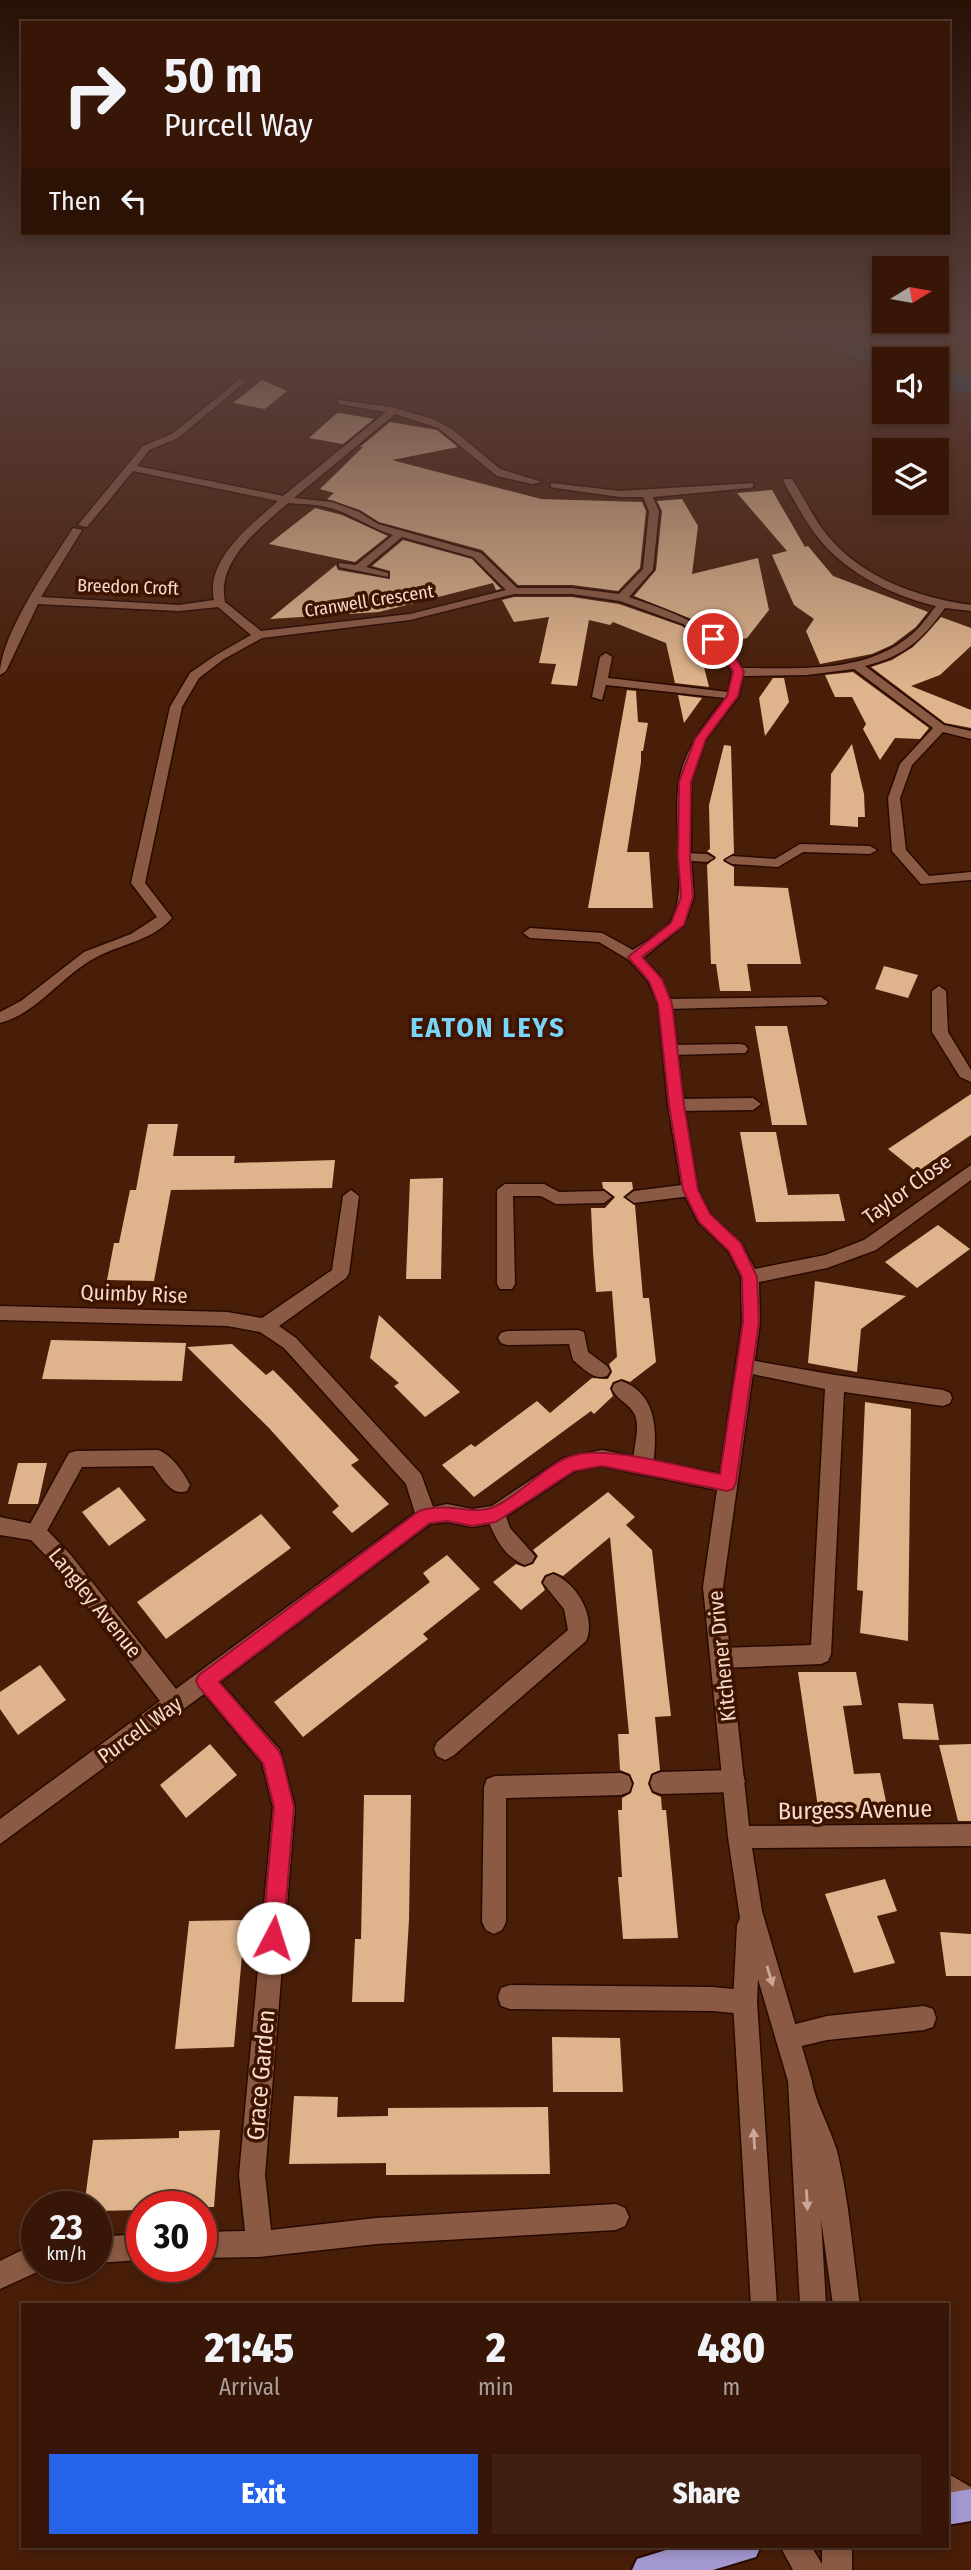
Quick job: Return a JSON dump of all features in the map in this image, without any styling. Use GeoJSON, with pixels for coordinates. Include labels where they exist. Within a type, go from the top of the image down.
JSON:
{"type":"FeatureCollection","features":[{"type":"Feature","properties":{"kind":"highway"},"geometry":{"type":"LineString","coordinates":[[949,2509],[971,2504]]}},
{"type":"Feature","properties":{"kind":"highway"},"geometry":{"type":"LineString","coordinates":[[648,2570],[737,2548]]}},
{"type":"Feature","properties":{"kind":"street","name":"Breedon Croft"},"geometry":{"type":"LineString","coordinates":[[0,671],[34,600],[80,528],[129,467],[151,446]]}},
{"type":"Feature","properties":{"kind":"street"},"geometry":{"type":"LineString","coordinates":[[259,635],[220,603],[217,582],[238,544],[351,446]]}},
{"type":"Feature","properties":{"kind":"street"},"geometry":{"type":"LineString","coordinates":[[468,446],[495,471],[515,479],[537,482]]}},
{"type":"Feature","properties":{"kind":"street"},"geometry":{"type":"LineString","coordinates":[[129,467],[286,500],[328,504],[355,514],[374,526],[477,555],[513,591]]}},
{"type":"Feature","properties":{"kind":"street"},"geometry":{"type":"LineString","coordinates":[[788,481],[828,543],[864,574],[941,606],[971,608]]}},
{"type":"Feature","properties":{"kind":"street"},"geometry":{"type":"LineString","coordinates":[[555,485],[620,494],[749,485]]}},
{"type":"Feature","properties":{"kind":"street"},"geometry":{"type":"LineString","coordinates":[[622,598],[648,570],[654,512],[647,494]]}},
{"type":"Feature","properties":{"kind":"street"},"geometry":{"type":"LineString","coordinates":[[359,568],[400,534]]}},
{"type":"Feature","properties":{"kind":"street"},"geometry":{"type":"LineString","coordinates":[[343,565],[384,575]]}},
{"type":"Feature","properties":{"kind":"street","name":"Cranwell Crescent"},"geometry":{"type":"LineString","coordinates":[[0,1017],[26,1004],[89,955],[136,937],[165,918],[138,883],[176,707],[194,676],[220,657],[259,635],[410,617],[513,591],[572,591],[622,598],[687,622],[713,639],[728,654],[738,672]]}},
{"type":"Feature","properties":{"kind":"street","name":"Breedon Croft"},"geometry":{"type":"LineString","coordinates":[[34,600],[179,608],[220,603]]}},
{"type":"Feature","properties":{"kind":"street"},"geometry":{"type":"LineString","coordinates":[[634,957],[677,925],[687,897],[684,857],[685,782],[700,739],[733,696],[738,672],[859,667],[915,639],[941,606]]}},
{"type":"Feature","properties":{"kind":"street"},"geometry":{"type":"LineString","coordinates":[[598,697],[606,657]]}},
{"type":"Feature","properties":{"kind":"street"},"geometry":{"type":"LineString","coordinates":[[859,667],[940,728],[971,735]]}},
{"type":"Feature","properties":{"kind":"street"},"geometry":{"type":"LineString","coordinates":[[601,681],[648,684],[733,696]]}},
{"type":"Feature","properties":{"kind":"street"},"geometry":{"type":"LineString","coordinates":[[940,728],[906,764],[894,797],[899,851],[926,881],[971,876]]}},
{"type":"Feature","properties":{"kind":"street"},"geometry":{"type":"LineString","coordinates":[[732,860],[778,863],[800,848],[870,850]]}},
{"type":"Feature","properties":{"kind":"street"},"geometry":{"type":"LineString","coordinates":[[684,857],[707,858]]}},
{"type":"Feature","properties":{"kind":"street","name":"Kitchener Drive"},"geometry":{"type":"LineString","coordinates":[[530,933],[602,938],[634,957],[655,979],[665,1004],[676,1105],[690,1190],[704,1218],[735,1248],[750,1277],[751,1322],[713,1587],[739,1837],[750,1911],[800,2081],[824,2151],[846,2303]]}},
{"type":"Feature","properties":{"kind":"street"},"geometry":{"type":"LineString","coordinates":[[939,991],[940,1032],[965,1073],[971,1077]]}},
{"type":"Feature","properties":{"kind":"street"},"geometry":{"type":"LineString","coordinates":[[665,1004],[821,1002]]}},
{"type":"Feature","properties":{"kind":"street"},"geometry":{"type":"LineString","coordinates":[[671,1050],[740,1049]]}},
{"type":"Feature","properties":{"kind":"street"},"geometry":{"type":"LineString","coordinates":[[676,1105],[753,1104]]}},
{"type":"Feature","properties":{"kind":"street","name":"Taylor Close"},"geometry":{"type":"LineString","coordinates":[[750,1277],[827,1261],[870,1245],[971,1171]]}},
{"type":"Feature","properties":{"kind":"street"},"geometry":{"type":"LineString","coordinates":[[506,1284],[505,1190],[544,1190],[556,1199],[604,1198]]}},
{"type":"Feature","properties":{"kind":"street"},"geometry":{"type":"LineString","coordinates":[[635,1197],[690,1190]]}},
{"type":"Feature","properties":{"kind":"street"},"geometry":{"type":"LineString","coordinates":[[265,1326],[340,1273],[351,1196]]}},
{"type":"Feature","properties":{"kind":"street","name":"Quimby Rise"},"geometry":{"type":"LineString","coordinates":[[0,1313],[227,1320],[265,1326],[290,1343],[414,1480],[426,1516]]}},
{"type":"Feature","properties":{"kind":"street"},"geometry":{"type":"LineString","coordinates":[[507,1338],[578,1337],[579,1355],[601,1371]]}},
{"type":"Feature","properties":{"kind":"street"},"geometry":{"type":"LineString","coordinates":[[744,1366],[835,1383],[943,1398]]}},
{"type":"Feature","properties":{"kind":"street"},"geometry":{"type":"LineString","coordinates":[[721,1658],[821,1654],[835,1383]]}},
{"type":"Feature","properties":{"kind":"street"},"geometry":{"type":"LineString","coordinates":[[621,1389],[641,1408],[649,1426],[643,1467]]}},
{"type":"Feature","properties":{"kind":"street"},"geometry":{"type":"LineString","coordinates":[[36,1532],[76,1458],[158,1458],[180,1485]]}},
{"type":"Feature","properties":{"kind":"street"},"geometry":{"type":"LineString","coordinates":[[426,1516],[447,1513],[472,1518],[496,1514],[570,1464],[602,1458],[727,1483]]}},
{"type":"Feature","properties":{"kind":"street"},"geometry":{"type":"LineString","coordinates":[[496,1514],[502,1533],[525,1556]]}},
{"type":"Feature","properties":{"kind":"street","name":"Purcell Way"},"geometry":{"type":"LineString","coordinates":[[0,1833],[426,1516]]}},
{"type":"Feature","properties":{"kind":"street","name":"Langley Avenue"},"geometry":{"type":"LineString","coordinates":[[0,1526],[36,1532],[63,1560],[176,1704]]}},
{"type":"Feature","properties":{"kind":"street"},"geometry":{"type":"LineString","coordinates":[[446,1749],[579,1634],[574,1605],[553,1583]]}},
{"type":"Feature","properties":{"kind":"street","name":"Grace Garden"},"geometry":{"type":"LineString","coordinates":[[206,1681],[272,1758],[284,1807],[253,2175],[259,2244]]}},
{"type":"Feature","properties":{"kind":"street"},"geometry":{"type":"LineString","coordinates":[[661,1783],[734,1781]]}},
{"type":"Feature","properties":{"kind":"street"},"geometry":{"type":"LineString","coordinates":[[494,1922],[495,1787],[621,1784]]}},
{"type":"Feature","properties":{"kind":"street","name":"Burgess Avenue"},"geometry":{"type":"LineString","coordinates":[[739,1837],[971,1835]]}},
{"type":"Feature","properties":{"kind":"street","name":"Kitchener Drive"},"geometry":{"type":"LineString","coordinates":[[750,1911],[745,2001],[764,2303]]}},
{"type":"Feature","properties":{"kind":"street"},"geometry":{"type":"LineString","coordinates":[[510,1997],[745,2001]]}},
{"type":"Feature","properties":{"kind":"street"},"geometry":{"type":"LineString","coordinates":[[789,2037],[827,2028],[924,2018]]}},
{"type":"Feature","properties":{"kind":"street","name":"Kitchener Drive"},"geometry":{"type":"LineString","coordinates":[[800,2081],[813,2303]]}},
{"type":"Feature","properties":{"kind":"street"},"geometry":{"type":"LineString","coordinates":[[217,2245],[259,2244],[376,2231],[616,2217]]}},
{"type":"Feature","properties":{"kind":"street"},"geometry":{"type":"LineString","coordinates":[[0,2276],[21,2264]]}},
{"type":"Feature","properties":{"kind":"street"},"geometry":{"type":"LineString","coordinates":[[949,2488],[971,2504]]}},
{"type":"Feature","properties":{"kind":"street"},"geometry":{"type":"LineString","coordinates":[[795,2548],[810,2570]]}},
{"type":"Feature","properties":{"kind":"street"},"geometry":{"type":"LineString","coordinates":[[837,2548],[837,2570]]}},
{"type":"Feature","properties":{"kind":"building"},"geometry":{"type":"Polygon","coordinates":[[[457,446],[392,460],[541,499],[642,502],[646,511],[640,568],[618,591],[572,585],[518,585],[482,550],[379,522],[360,510],[327,499],[334,493],[320,489],[363,447],[360,447],[457,446]]]}},
{"type":"Feature","properties":{"kind":"building"},"geometry":{"type":"Polygon","coordinates":[[[772,490],[805,547],[808,546],[833,576],[928,612],[916,627],[892,645],[872,654],[820,664],[806,631],[814,619],[794,605],[772,555],[787,551],[737,493],[772,490]]]}},
{"type":"Feature","properties":{"kind":"building"},"geometry":{"type":"Polygon","coordinates":[[[682,499],[698,526],[692,574],[758,558],[769,610],[747,638],[726,644],[694,620],[634,596],[656,570],[662,511],[657,501],[682,499]]]}},
{"type":"Feature","properties":{"kind":"building"},"geometry":{"type":"Polygon","coordinates":[[[315,508],[342,515],[388,536],[355,562],[269,544],[315,508]]]}},
{"type":"Feature","properties":{"kind":"building"},"geometry":{"type":"Polygon","coordinates":[[[403,540],[472,559],[501,589],[496,590],[493,583],[379,612],[270,619],[336,565],[338,570],[390,579],[390,571],[372,566],[403,540]]]}},
{"type":"Feature","properties":{"kind":"building"},"geometry":{"type":"Polygon","coordinates":[[[514,597],[572,597],[619,604],[682,626],[712,648],[700,651],[709,687],[675,683],[666,643],[613,622],[610,625],[589,620],[577,686],[551,684],[556,664],[539,663],[549,617],[514,622],[502,600],[514,597]]]}},
{"type":"Feature","properties":{"kind":"building"},"geometry":{"type":"Polygon","coordinates":[[[941,617],[971,628],[971,646],[940,675],[911,686],[971,710],[971,728],[945,723],[871,667],[892,660],[913,647],[941,617]]]}},
{"type":"Feature","properties":{"kind":"building"},"geometry":{"type":"Polygon","coordinates":[[[853,672],[929,728],[920,739],[895,738],[880,760],[863,729],[866,724],[852,697],[835,697],[825,675],[853,672]]]}},
{"type":"Feature","properties":{"kind":"building"},"geometry":{"type":"Polygon","coordinates":[[[773,678],[784,678],[789,702],[765,736],[759,698],[773,678]]]}},
{"type":"Feature","properties":{"kind":"building"},"geometry":{"type":"Polygon","coordinates":[[[627,690],[636,691],[638,722],[648,723],[641,751],[627,852],[649,852],[653,908],[588,908],[627,690]]]}},
{"type":"Feature","properties":{"kind":"building"},"geometry":{"type":"Polygon","coordinates":[[[678,695],[702,698],[684,723],[678,695]]]}},
{"type":"Feature","properties":{"kind":"building"},"geometry":{"type":"Polygon","coordinates":[[[852,744],[864,794],[865,817],[858,817],[858,827],[830,825],[831,774],[852,744]]]}},
{"type":"Feature","properties":{"kind":"building"},"geometry":{"type":"Polygon","coordinates":[[[724,745],[731,746],[734,853],[723,861],[734,867],[734,886],[788,888],[801,964],[747,964],[751,991],[720,991],[716,964],[711,964],[707,865],[716,857],[707,851],[710,849],[709,805],[724,745]]]}},
{"type":"Feature","properties":{"kind":"building"},"geometry":{"type":"Polygon","coordinates":[[[884,966],[918,975],[908,998],[875,989],[884,966]]]}},
{"type":"Feature","properties":{"kind":"building"},"geometry":{"type":"Polygon","coordinates":[[[755,1026],[787,1026],[807,1125],[772,1125],[755,1026]]]}},
{"type":"Feature","properties":{"kind":"building"},"geometry":{"type":"Polygon","coordinates":[[[971,1094],[971,1135],[921,1169],[913,1169],[888,1149],[971,1094]]]}},
{"type":"Feature","properties":{"kind":"building"},"geometry":{"type":"Polygon","coordinates":[[[148,1124],[178,1124],[173,1156],[235,1156],[234,1163],[335,1160],[332,1188],[171,1190],[154,1281],[107,1280],[114,1243],[119,1243],[130,1190],[136,1190],[148,1124]]]}},
{"type":"Feature","properties":{"kind":"building"},"geometry":{"type":"Polygon","coordinates":[[[740,1132],[776,1132],[788,1195],[839,1194],[845,1221],[756,1222],[740,1132]]]}},
{"type":"Feature","properties":{"kind":"building"},"geometry":{"type":"Polygon","coordinates":[[[443,1178],[441,1279],[406,1279],[410,1179],[443,1178]]]}},
{"type":"Feature","properties":{"kind":"building"},"geometry":{"type":"Polygon","coordinates":[[[602,1182],[632,1182],[633,1189],[623,1197],[635,1205],[643,1298],[649,1298],[656,1362],[630,1382],[622,1379],[613,1382],[610,1388],[613,1396],[594,1414],[591,1411],[474,1497],[442,1465],[471,1444],[475,1447],[537,1401],[550,1413],[592,1378],[608,1379],[612,1372],[609,1364],[617,1357],[612,1291],[596,1292],[593,1252],[591,1208],[605,1208],[615,1197],[603,1188],[602,1182]]]}},
{"type":"Feature","properties":{"kind":"building"},"geometry":{"type":"Polygon","coordinates":[[[938,1225],[970,1249],[917,1288],[885,1262],[938,1225]]]}},
{"type":"Feature","properties":{"kind":"building"},"geometry":{"type":"Polygon","coordinates":[[[815,1281],[906,1296],[861,1329],[857,1372],[808,1363],[815,1281]]]}},
{"type":"Feature","properties":{"kind":"building"},"geometry":{"type":"Polygon","coordinates":[[[379,1315],[460,1392],[425,1417],[394,1386],[399,1383],[370,1358],[379,1315]]]}},
{"type":"Feature","properties":{"kind":"building"},"geometry":{"type":"Polygon","coordinates":[[[51,1340],[186,1343],[182,1381],[42,1379],[51,1340]]]}},
{"type":"Feature","properties":{"kind":"building"},"geometry":{"type":"Polygon","coordinates":[[[232,1344],[266,1375],[273,1370],[291,1388],[359,1460],[351,1465],[389,1504],[352,1533],[332,1512],[339,1506],[269,1428],[187,1347],[232,1344]]]}},
{"type":"Feature","properties":{"kind":"building"},"geometry":{"type":"Polygon","coordinates":[[[865,1402],[911,1409],[908,1641],[860,1633],[863,1591],[857,1590],[865,1402]]]}},
{"type":"Feature","properties":{"kind":"building"},"geometry":{"type":"Polygon","coordinates":[[[18,1463],[47,1463],[38,1504],[8,1504],[18,1463]]]}},
{"type":"Feature","properties":{"kind":"building"},"geometry":{"type":"Polygon","coordinates":[[[119,1487],[146,1520],[109,1546],[82,1512],[119,1487]]]}},
{"type":"Feature","properties":{"kind":"building"},"geometry":{"type":"Polygon","coordinates":[[[608,1492],[635,1517],[626,1525],[652,1550],[671,1716],[655,1717],[660,1770],[651,1774],[648,1784],[652,1793],[661,1797],[662,1810],[666,1810],[678,1938],[623,1939],[618,1877],[622,1877],[618,1810],[622,1810],[622,1798],[631,1793],[634,1783],[630,1774],[620,1770],[618,1734],[629,1734],[610,1537],[563,1576],[554,1572],[545,1575],[541,1582],[545,1590],[521,1610],[493,1582],[516,1564],[524,1567],[533,1564],[538,1556],[533,1550],[608,1492]]]}},
{"type":"Feature","properties":{"kind":"building"},"geometry":{"type":"Polygon","coordinates":[[[261,1514],[291,1548],[166,1639],[137,1602],[261,1514]]]}},
{"type":"Feature","properties":{"kind":"building"},"geometry":{"type":"Polygon","coordinates":[[[447,1555],[480,1589],[423,1634],[428,1639],[303,1737],[274,1702],[430,1582],[423,1573],[447,1555]]]}},
{"type":"Feature","properties":{"kind":"building"},"geometry":{"type":"Polygon","coordinates":[[[40,1665],[66,1700],[18,1735],[0,1709],[0,1692],[40,1665]]]}},
{"type":"Feature","properties":{"kind":"building"},"geometry":{"type":"Polygon","coordinates":[[[798,1672],[856,1672],[862,1705],[843,1706],[854,1774],[880,1773],[888,1811],[819,1814],[798,1672]]]}},
{"type":"Feature","properties":{"kind":"building"},"geometry":{"type":"Polygon","coordinates":[[[898,1703],[933,1704],[939,1740],[903,1739],[898,1703]]]}},
{"type":"Feature","properties":{"kind":"building"},"geometry":{"type":"Polygon","coordinates":[[[210,1744],[237,1775],[186,1818],[160,1785],[210,1744]]]}},
{"type":"Feature","properties":{"kind":"building"},"geometry":{"type":"Polygon","coordinates":[[[971,1744],[971,1821],[958,1821],[939,1745],[971,1744]]]}},
{"type":"Feature","properties":{"kind":"building"},"geometry":{"type":"Polygon","coordinates":[[[364,1795],[411,1795],[409,1920],[404,2002],[352,2002],[355,1939],[361,1939],[364,1795]]]}},
{"type":"Feature","properties":{"kind":"building"},"geometry":{"type":"Polygon","coordinates":[[[885,1879],[897,1911],[877,1916],[895,1963],[854,1973],[825,1894],[885,1879]]]}},
{"type":"Feature","properties":{"kind":"building"},"geometry":{"type":"Polygon","coordinates":[[[245,1920],[234,2047],[175,2049],[189,1921],[245,1920]]]}},
{"type":"Feature","properties":{"kind":"building"},"geometry":{"type":"Polygon","coordinates":[[[940,1932],[971,1934],[971,1976],[946,1976],[940,1932]]]}},
{"type":"Feature","properties":{"kind":"building"},"geometry":{"type":"Polygon","coordinates":[[[552,2037],[620,2038],[623,2092],[553,2092],[552,2037]]]}},
{"type":"Feature","properties":{"kind":"building"},"geometry":{"type":"Polygon","coordinates":[[[294,2096],[338,2097],[337,2117],[388,2116],[388,2108],[548,2107],[550,2174],[386,2175],[386,2163],[289,2164],[294,2096]]]}},
{"type":"Feature","properties":{"kind":"building"},"geometry":{"type":"Polygon","coordinates":[[[220,2130],[215,2191],[126,2191],[126,2210],[112,2211],[112,2191],[86,2191],[93,2140],[179,2138],[179,2131],[220,2130]]]}},
{"type":"Feature","properties":{"kind":"district","name":"EATON LEYS"},"geometry":{"type":"Point","coordinates":[488,1027]}},
{"type":"Feature","properties":{"kind":"route"},"geometry":{"type":"LineString","coordinates":[[273,1938],[284,1807],[272,1758],[206,1681],[426,1516],[447,1513],[472,1518],[496,1514],[570,1464],[602,1458],[727,1483],[751,1322],[750,1277],[735,1248],[704,1218],[690,1190],[676,1105],[665,1004],[655,979],[634,957],[677,925],[687,897],[684,857],[685,782],[700,739],[721,714],[733,696],[737,684],[738,672],[728,654],[713,639]]}}]}
